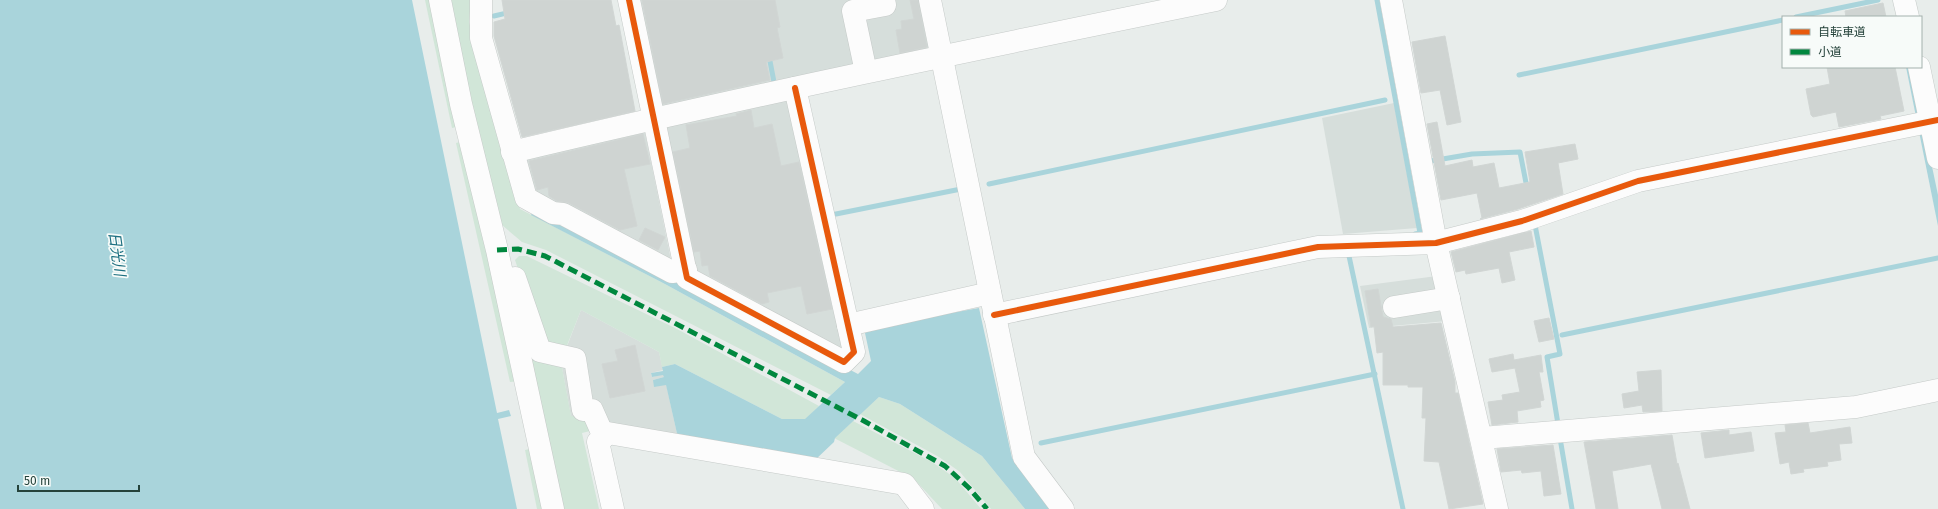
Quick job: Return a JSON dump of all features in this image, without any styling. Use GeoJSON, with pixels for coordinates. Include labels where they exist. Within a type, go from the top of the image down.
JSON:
{"type":"FeatureCollection","features":[{"type":"Feature","properties":{"kind":"street"},"geometry":{"type":"LineString","coordinates":[[440,0],[461,104],[497,250],[553,509]]}},
{"type":"Feature","properties":{"kind":"street"},"geometry":{"type":"LineString","coordinates":[[480,0],[481,38],[526,198],[553,213],[563,214],[672,272],[686,270]]}},
{"type":"Feature","properties":{"kind":"street"},"geometry":{"type":"LineString","coordinates":[[629,0],[687,278],[844,362],[854,352],[795,88]]}},
{"type":"Feature","properties":{"kind":"street"},"geometry":{"type":"LineString","coordinates":[[866,72],[853,11],[885,5],[884,0]]}},
{"type":"Feature","properties":{"kind":"street"},"geometry":{"type":"LineString","coordinates":[[930,0],[1024,457],[1063,509]]}},
{"type":"Feature","properties":{"kind":"street"},"geometry":{"type":"LineString","coordinates":[[512,152],[654,118],[866,72],[1216,0]]}},
{"type":"Feature","properties":{"kind":"street"},"geometry":{"type":"LineString","coordinates":[[1390,0],[1436,243],[1482,438],[1493,508]]}},
{"type":"Feature","properties":{"kind":"street"},"geometry":{"type":"LineString","coordinates":[[1904,0],[1908,16]]}},
{"type":"Feature","properties":{"kind":"street"},"geometry":{"type":"LineString","coordinates":[[1919,68],[1927,122],[1938,158]]}},
{"type":"Feature","properties":{"kind":"street"},"geometry":{"type":"LineString","coordinates":[[994,315],[1318,247],[1436,243],[1522,221],[1638,181],[1927,122]]}},
{"type":"Feature","properties":{"kind":"street"},"geometry":{"type":"LineString","coordinates":[[497,250],[510,261],[540,351],[575,360],[584,410],[592,410],[604,437]]}},
{"type":"Feature","properties":{"kind":"street"},"geometry":{"type":"LineString","coordinates":[[848,325],[990,293]]}},
{"type":"Feature","properties":{"kind":"street"},"geometry":{"type":"LineString","coordinates":[[1394,307],[1449,298]]}},
{"type":"Feature","properties":{"kind":"street"},"geometry":{"type":"LineString","coordinates":[[1482,438],[1856,407],[1938,390]]}},
{"type":"Feature","properties":{"kind":"street"},"geometry":{"type":"LineString","coordinates":[[612,509],[598,442],[608,433],[904,484],[923,509]]}},
{"type":"Feature","properties":{"kind":"shaded area"},"geometry":{"type":"Polygon","coordinates":[[[637,0],[926,0],[935,48],[659,108],[637,0]]]}},
{"type":"Feature","properties":{"kind":"shaded area"},"geometry":{"type":"Polygon","coordinates":[[[792,96],[844,352],[692,276],[661,123],[792,96]]]}},
{"type":"Feature","properties":{"kind":"shaded area"},"geometry":{"type":"Polygon","coordinates":[[[1394,103],[1417,228],[1343,234],[1322,118],[1394,103]]]}},
{"type":"Feature","properties":{"kind":"shaded area"},"geometry":{"type":"Polygon","coordinates":[[[644,128],[672,265],[529,194],[519,157],[644,128]]]}},
{"type":"Feature","properties":{"kind":"shaded area"},"geometry":{"type":"Polygon","coordinates":[[[1437,276],[1447,321],[1369,328],[1360,286],[1437,276]]]}},
{"type":"Feature","properties":{"kind":"shaded area"},"geometry":{"type":"Polygon","coordinates":[[[581,310],[659,352],[663,370],[651,373],[652,377],[664,374],[664,377],[653,380],[666,384],[678,438],[571,417],[561,362],[581,310]]]}},
{"type":"Feature","properties":{"kind":"green space"},"geometry":{"type":"Polygon","coordinates":[[[425,0],[435,0],[461,126],[452,128],[425,0]]]}},
{"type":"Feature","properties":{"kind":"green space"},"geometry":{"type":"Polygon","coordinates":[[[448,0],[471,0],[469,22],[520,209],[663,283],[845,382],[831,395],[546,250],[522,242],[496,220],[448,0]]]}},
{"type":"Feature","properties":{"kind":"green space"},"geometry":{"type":"Polygon","coordinates":[[[464,141],[520,381],[510,382],[456,143],[464,141]]]}},
{"type":"Feature","properties":{"kind":"green space"},"geometry":{"type":"Polygon","coordinates":[[[519,256],[527,256],[677,329],[819,406],[805,420],[782,419],[675,364],[662,367],[659,352],[581,310],[564,353],[543,343],[515,260],[519,256]]]}},
{"type":"Feature","properties":{"kind":"green space"},"geometry":{"type":"Polygon","coordinates":[[[509,284],[561,362],[571,416],[583,416],[590,431],[582,433],[599,509],[558,509],[509,284]]]}},
{"type":"Feature","properties":{"kind":"green space"},"geometry":{"type":"Polygon","coordinates":[[[879,397],[900,404],[982,456],[1025,509],[991,509],[960,472],[939,457],[860,414],[879,397]]]}},
{"type":"Feature","properties":{"kind":"green space"},"geometry":{"type":"Polygon","coordinates":[[[853,421],[932,462],[955,478],[981,509],[942,509],[914,479],[834,438],[853,421]]]}},
{"type":"Feature","properties":{"kind":"green space"},"geometry":{"type":"Polygon","coordinates":[[[534,448],[546,509],[537,509],[525,450],[534,448]]]}},
{"type":"Feature","properties":{"kind":"water","name":"日光川"},"geometry":{"type":"Polygon","coordinates":[[[0,0],[412,0],[497,413],[509,410],[511,416],[498,419],[517,509],[0,509],[0,0]]]}},
{"type":"Feature","properties":{"kind":"water"},"geometry":{"type":"Polygon","coordinates":[[[1906,68],[1911,68],[1938,195],[1938,226],[1906,68]]]}},
{"type":"Feature","properties":{"kind":"water"},"geometry":{"type":"Polygon","coordinates":[[[533,211],[667,280],[678,280],[858,374],[871,361],[865,333],[868,328],[979,308],[1012,458],[1052,509],[1025,509],[982,456],[900,404],[879,397],[835,438],[834,442],[814,461],[678,438],[666,385],[654,387],[653,380],[664,377],[663,375],[652,377],[651,373],[663,371],[662,367],[675,364],[782,419],[805,419],[845,382],[663,283],[531,215],[533,211]]]}},
{"type":"Feature","properties":{"kind":"building"},"geometry":{"type":"Polygon","coordinates":[[[502,0],[611,0],[616,26],[619,25],[635,111],[522,137],[494,36],[494,22],[505,19],[502,0]]]}},
{"type":"Feature","properties":{"kind":"building"},"geometry":{"type":"Polygon","coordinates":[[[642,0],[775,0],[780,27],[777,28],[783,58],[766,62],[770,80],[663,104],[642,0]]]}},
{"type":"Feature","properties":{"kind":"building"},"geometry":{"type":"Polygon","coordinates":[[[910,0],[918,0],[927,47],[900,53],[896,30],[902,29],[901,21],[914,19],[910,0]]]}},
{"type":"Feature","properties":{"kind":"building"},"geometry":{"type":"Polygon","coordinates":[[[1883,3],[1886,16],[1846,16],[1845,11],[1883,3]]]}},
{"type":"Feature","properties":{"kind":"building"},"geometry":{"type":"Polygon","coordinates":[[[1445,36],[1461,122],[1447,125],[1440,90],[1421,93],[1412,42],[1445,36]]]}},
{"type":"Feature","properties":{"kind":"building"},"geometry":{"type":"Polygon","coordinates":[[[1827,68],[1895,68],[1904,111],[1880,116],[1881,119],[1839,127],[1836,112],[1813,117],[1811,115],[1806,89],[1830,84],[1827,68]]]}},
{"type":"Feature","properties":{"kind":"building"},"geometry":{"type":"Polygon","coordinates":[[[751,110],[754,128],[772,124],[781,166],[799,162],[832,309],[807,314],[801,286],[767,293],[769,302],[762,304],[710,276],[708,265],[702,266],[700,251],[694,252],[673,152],[690,148],[686,125],[737,116],[736,114],[751,110]]]}},
{"type":"Feature","properties":{"kind":"building"},"geometry":{"type":"Polygon","coordinates":[[[1437,122],[1445,166],[1472,160],[1473,167],[1494,163],[1499,188],[1530,182],[1525,152],[1575,144],[1578,159],[1558,163],[1563,194],[1518,209],[1480,219],[1482,218],[1477,193],[1441,200],[1427,124],[1437,122]]]}},
{"type":"Feature","properties":{"kind":"building"},"geometry":{"type":"Polygon","coordinates":[[[643,134],[650,164],[624,169],[637,226],[620,230],[569,203],[557,201],[549,196],[548,187],[537,190],[529,161],[643,134]]]}},
{"type":"Feature","properties":{"kind":"building"},"geometry":{"type":"Polygon","coordinates":[[[645,228],[665,237],[658,250],[639,240],[645,228]]]}},
{"type":"Feature","properties":{"kind":"building"},"geometry":{"type":"Polygon","coordinates":[[[1531,231],[1534,247],[1509,252],[1515,280],[1502,283],[1499,268],[1466,274],[1465,270],[1456,272],[1451,252],[1531,231]]]}},
{"type":"Feature","properties":{"kind":"building"},"geometry":{"type":"Polygon","coordinates":[[[1378,289],[1383,317],[1391,319],[1393,327],[1441,323],[1455,382],[1455,393],[1458,393],[1483,504],[1449,509],[1439,462],[1424,461],[1426,418],[1422,418],[1423,387],[1408,387],[1408,385],[1383,385],[1383,352],[1377,353],[1374,326],[1371,327],[1365,291],[1378,289]]]}},
{"type":"Feature","properties":{"kind":"building"},"geometry":{"type":"Polygon","coordinates":[[[1549,318],[1554,339],[1539,342],[1534,321],[1549,318]]]}},
{"type":"Feature","properties":{"kind":"building"},"geometry":{"type":"Polygon","coordinates":[[[635,345],[645,391],[610,398],[602,364],[618,361],[615,350],[635,345]]]}},
{"type":"Feature","properties":{"kind":"building"},"geometry":{"type":"Polygon","coordinates":[[[1513,354],[1514,360],[1541,355],[1543,372],[1539,372],[1544,400],[1540,401],[1541,407],[1517,411],[1518,422],[1492,425],[1488,402],[1503,400],[1502,395],[1520,392],[1515,368],[1492,372],[1489,359],[1513,354]]]}},
{"type":"Feature","properties":{"kind":"building"},"geometry":{"type":"Polygon","coordinates":[[[1661,370],[1662,411],[1643,412],[1642,405],[1624,408],[1622,394],[1639,391],[1637,372],[1661,370]]]}},
{"type":"Feature","properties":{"kind":"building"},"geometry":{"type":"Polygon","coordinates":[[[1808,423],[1810,433],[1850,427],[1852,443],[1839,444],[1841,460],[1827,462],[1828,466],[1803,469],[1804,472],[1791,474],[1789,462],[1780,464],[1775,433],[1786,432],[1785,425],[1808,423]]]}},
{"type":"Feature","properties":{"kind":"building"},"geometry":{"type":"Polygon","coordinates":[[[1729,430],[1729,435],[1751,432],[1754,451],[1705,458],[1701,433],[1729,430]]]}},
{"type":"Feature","properties":{"kind":"building"},"geometry":{"type":"Polygon","coordinates":[[[1672,435],[1677,464],[1678,463],[1690,509],[1662,509],[1651,464],[1612,471],[1618,509],[1596,509],[1584,442],[1672,435]]]}},
{"type":"Feature","properties":{"kind":"building"},"geometry":{"type":"Polygon","coordinates":[[[1553,445],[1561,494],[1544,496],[1541,471],[1522,473],[1521,470],[1501,472],[1497,449],[1553,445]]]}},
{"type":"Feature","properties":{"kind":"waterway"},"geometry":{"type":"LineString","coordinates":[[1377,0],[1420,233],[1415,234]]}},
{"type":"Feature","properties":{"kind":"waterway"},"geometry":{"type":"LineString","coordinates":[[1801,16],[1878,0]]}},
{"type":"Feature","properties":{"kind":"waterway"},"geometry":{"type":"LineString","coordinates":[[494,16],[511,12]]}},
{"type":"Feature","properties":{"kind":"waterway"},"geometry":{"type":"LineString","coordinates":[[1519,75],[1782,20]]}},
{"type":"Feature","properties":{"kind":"waterway"},"geometry":{"type":"LineString","coordinates":[[769,56],[774,82]]}},
{"type":"Feature","properties":{"kind":"waterway"},"geometry":{"type":"LineString","coordinates":[[989,184],[1385,100]]}},
{"type":"Feature","properties":{"kind":"waterway"},"geometry":{"type":"LineString","coordinates":[[1431,161],[1472,154],[1520,152],[1527,188]]}},
{"type":"Feature","properties":{"kind":"waterway"},"geometry":{"type":"LineString","coordinates":[[836,214],[961,189]]}},
{"type":"Feature","properties":{"kind":"waterway"},"geometry":{"type":"LineString","coordinates":[[1535,225],[1560,354],[1547,357],[1558,424]]}},
{"type":"Feature","properties":{"kind":"waterway"},"geometry":{"type":"LineString","coordinates":[[1349,256],[1403,509]]}},
{"type":"Feature","properties":{"kind":"waterway"},"geometry":{"type":"LineString","coordinates":[[1562,335],[1938,258]]}},
{"type":"Feature","properties":{"kind":"waterway"},"geometry":{"type":"LineString","coordinates":[[1041,443],[1375,374]]}},
{"type":"Feature","properties":{"kind":"waterway"},"geometry":{"type":"LineString","coordinates":[[1560,438],[1572,509]]}},
{"type":"Feature","properties":{"kind":"marked path"},"geometry":{"type":"LineString","coordinates":[[497,250],[518,249],[545,256],[864,421],[945,466],[969,488],[987,509]]}},
{"type":"Feature","properties":{"kind":"cycle path"},"geometry":{"type":"LineString","coordinates":[[629,0],[687,278],[844,362],[854,352],[795,88]]}},
{"type":"Feature","properties":{"kind":"cycle path"},"geometry":{"type":"LineString","coordinates":[[994,315],[1318,247],[1436,243],[1522,221],[1638,181],[1938,120]]}}]}
